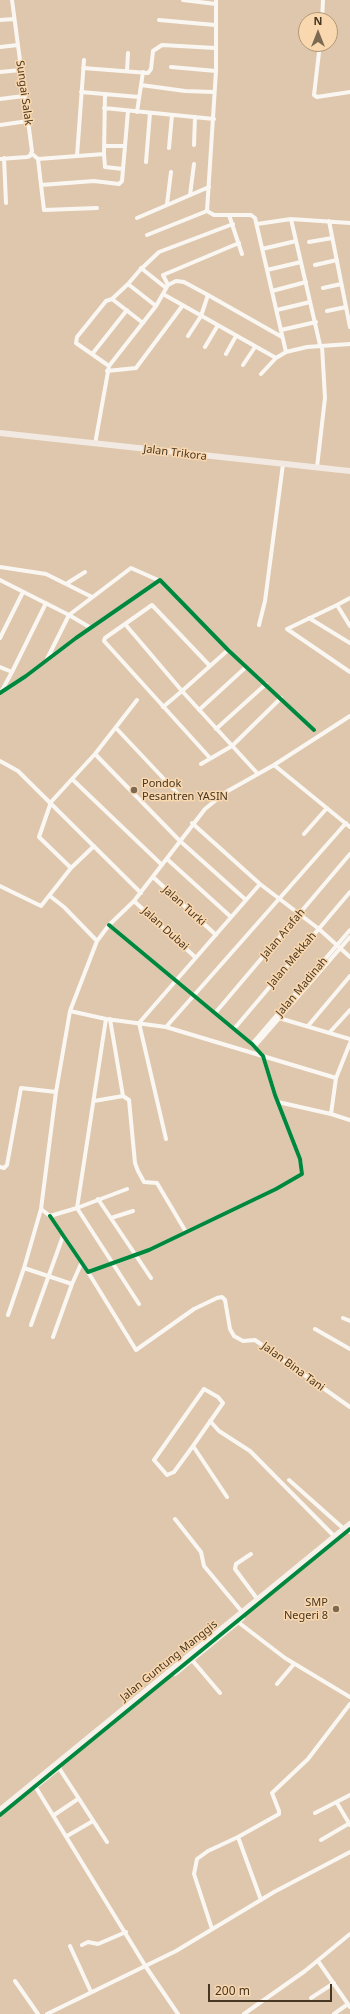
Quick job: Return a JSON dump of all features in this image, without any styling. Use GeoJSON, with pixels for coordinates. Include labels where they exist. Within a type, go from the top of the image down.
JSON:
{"type":"FeatureCollection","features":[{"type":"Feature","properties":{"kind":"main road","name":"Jalan Trikora"},"geometry":{"type":"LineString","coordinates":[[0,433],[350,471]]}},
{"type":"Feature","properties":{"kind":"street","name":"Sungai Salak"},"geometry":{"type":"LineString","coordinates":[[12,0],[31,153]]}},
{"type":"Feature","properties":{"kind":"street"},"geometry":{"type":"LineString","coordinates":[[183,0],[216,2],[214,118],[207,211]]}},
{"type":"Feature","properties":{"kind":"street"},"geometry":{"type":"LineString","coordinates":[[322,12],[323,0]]}},
{"type":"Feature","properties":{"kind":"street"},"geometry":{"type":"LineString","coordinates":[[0,20],[14,19]]}},
{"type":"Feature","properties":{"kind":"street"},"geometry":{"type":"LineString","coordinates":[[159,20],[215,25]]}},
{"type":"Feature","properties":{"kind":"street"},"geometry":{"type":"LineString","coordinates":[[83,68],[150,72],[153,51],[162,45],[168,44],[216,48]]}},
{"type":"Feature","properties":{"kind":"street"},"geometry":{"type":"LineString","coordinates":[[0,47],[18,45]]}},
{"type":"Feature","properties":{"kind":"street"},"geometry":{"type":"LineString","coordinates":[[319,52],[314,95],[317,97],[350,92]]}},
{"type":"Feature","properties":{"kind":"street"},"geometry":{"type":"LineString","coordinates":[[127,71],[128,53]]}},
{"type":"Feature","properties":{"kind":"street"},"geometry":{"type":"LineString","coordinates":[[77,156],[84,60]]}},
{"type":"Feature","properties":{"kind":"street"},"geometry":{"type":"LineString","coordinates":[[171,67],[216,71]]}},
{"type":"Feature","properties":{"kind":"street"},"geometry":{"type":"LineString","coordinates":[[0,72],[21,70]]}},
{"type":"Feature","properties":{"kind":"street"},"geometry":{"type":"LineString","coordinates":[[137,112],[143,72]]}},
{"type":"Feature","properties":{"kind":"street"},"geometry":{"type":"LineString","coordinates":[[141,85],[185,91],[214,92]]}},
{"type":"Feature","properties":{"kind":"street"},"geometry":{"type":"LineString","coordinates":[[81,92],[139,97]]}},
{"type":"Feature","properties":{"kind":"street"},"geometry":{"type":"LineString","coordinates":[[105,94],[105,167],[123,168]]}},
{"type":"Feature","properties":{"kind":"street"},"geometry":{"type":"LineString","coordinates":[[0,98],[24,96]]}},
{"type":"Feature","properties":{"kind":"street"},"geometry":{"type":"LineString","coordinates":[[104,108],[214,118]]}},
{"type":"Feature","properties":{"kind":"street"},"geometry":{"type":"LineString","coordinates":[[41,185],[94,181],[118,185],[122,182],[128,111]]}},
{"type":"Feature","properties":{"kind":"street"},"geometry":{"type":"LineString","coordinates":[[146,162],[150,113]]}},
{"type":"Feature","properties":{"kind":"street"},"geometry":{"type":"LineString","coordinates":[[169,148],[172,115]]}},
{"type":"Feature","properties":{"kind":"street"},"geometry":{"type":"LineString","coordinates":[[194,145],[195,117]]}},
{"type":"Feature","properties":{"kind":"street"},"geometry":{"type":"LineString","coordinates":[[0,125],[28,121]]}},
{"type":"Feature","properties":{"kind":"street"},"geometry":{"type":"LineString","coordinates":[[105,146],[124,146]]}},
{"type":"Feature","properties":{"kind":"street"},"geometry":{"type":"LineString","coordinates":[[6,203],[2,158],[27,156],[31,153],[38,159],[44,210],[96,208]]}},
{"type":"Feature","properties":{"kind":"street"},"geometry":{"type":"LineString","coordinates":[[38,159],[104,154]]}},
{"type":"Feature","properties":{"kind":"street"},"geometry":{"type":"LineString","coordinates":[[190,195],[194,164]]}},
{"type":"Feature","properties":{"kind":"street"},"geometry":{"type":"LineString","coordinates":[[167,204],[171,172]]}},
{"type":"Feature","properties":{"kind":"street"},"geometry":{"type":"LineString","coordinates":[[137,218],[209,187]]}},
{"type":"Feature","properties":{"kind":"street"},"geometry":{"type":"LineString","coordinates":[[207,211],[214,215],[251,215],[255,218],[286,352]]}},
{"type":"Feature","properties":{"kind":"street"},"geometry":{"type":"LineString","coordinates":[[147,235],[207,211]]}},
{"type":"Feature","properties":{"kind":"street"},"geometry":{"type":"LineString","coordinates":[[229,215],[242,254]]}},
{"type":"Feature","properties":{"kind":"street"},"geometry":{"type":"LineString","coordinates":[[257,224],[291,219],[350,223]]}},
{"type":"Feature","properties":{"kind":"street"},"geometry":{"type":"LineString","coordinates":[[291,219],[321,345],[325,398],[317,467]]}},
{"type":"Feature","properties":{"kind":"street"},"geometry":{"type":"LineString","coordinates":[[329,221],[350,327]]}},
{"type":"Feature","properties":{"kind":"street"},"geometry":{"type":"LineString","coordinates":[[108,366],[92,353],[76,343],[76,339],[106,301],[112,299],[128,284],[141,268],[158,252],[233,224]]}},
{"type":"Feature","properties":{"kind":"street"},"geometry":{"type":"LineString","coordinates":[[309,242],[332,238]]}},
{"type":"Feature","properties":{"kind":"street"},"geometry":{"type":"LineString","coordinates":[[262,249],[296,241]]}},
{"type":"Feature","properties":{"kind":"street"},"geometry":{"type":"LineString","coordinates":[[167,287],[162,275],[239,243]]}},
{"type":"Feature","properties":{"kind":"street"},"geometry":{"type":"LineString","coordinates":[[315,265],[336,260]]}},
{"type":"Feature","properties":{"kind":"street"},"geometry":{"type":"LineString","coordinates":[[266,270],[301,262]]}},
{"type":"Feature","properties":{"kind":"street"},"geometry":{"type":"LineString","coordinates":[[141,268],[167,287]]}},
{"type":"Feature","properties":{"kind":"street"},"geometry":{"type":"LineString","coordinates":[[96,444],[106,371],[108,366],[156,306],[167,287],[174,282],[182,281],[282,337]]}},
{"type":"Feature","properties":{"kind":"street"},"geometry":{"type":"LineString","coordinates":[[272,291],[306,282]]}},
{"type":"Feature","properties":{"kind":"street"},"geometry":{"type":"LineString","coordinates":[[128,284],[156,306]]}},
{"type":"Feature","properties":{"kind":"street"},"geometry":{"type":"LineString","coordinates":[[323,288],[341,284]]}},
{"type":"Feature","properties":{"kind":"street"},"geometry":{"type":"LineString","coordinates":[[163,294],[276,358]]}},
{"type":"Feature","properties":{"kind":"street"},"geometry":{"type":"LineString","coordinates":[[188,336],[201,316],[208,295]]}},
{"type":"Feature","properties":{"kind":"street"},"geometry":{"type":"LineString","coordinates":[[112,299],[143,323]]}},
{"type":"Feature","properties":{"kind":"street"},"geometry":{"type":"LineString","coordinates":[[277,310],[310,302]]}},
{"type":"Feature","properties":{"kind":"street"},"geometry":{"type":"LineString","coordinates":[[106,371],[136,368],[183,305]]}},
{"type":"Feature","properties":{"kind":"street"},"geometry":{"type":"LineString","coordinates":[[327,311],[346,307]]}},
{"type":"Feature","properties":{"kind":"street"},"geometry":{"type":"LineString","coordinates":[[92,353],[126,310]]}},
{"type":"Feature","properties":{"kind":"street"},"geometry":{"type":"LineString","coordinates":[[281,330],[316,322]]}},
{"type":"Feature","properties":{"kind":"street"},"geometry":{"type":"LineString","coordinates":[[205,347],[218,325]]}},
{"type":"Feature","properties":{"kind":"street"},"geometry":{"type":"LineString","coordinates":[[226,354],[236,336]]}},
{"type":"Feature","properties":{"kind":"street"},"geometry":{"type":"LineString","coordinates":[[261,374],[276,358],[286,352],[321,345],[350,344]]}},
{"type":"Feature","properties":{"kind":"street"},"geometry":{"type":"LineString","coordinates":[[243,365],[255,347]]}},
{"type":"Feature","properties":{"kind":"street"},"geometry":{"type":"LineString","coordinates":[[258,625],[265,600],[283,464]]}},
{"type":"Feature","properties":{"kind":"street"},"geometry":{"type":"LineString","coordinates":[[0,566],[38,572],[92,597]]}},
{"type":"Feature","properties":{"kind":"street"},"geometry":{"type":"LineString","coordinates":[[46,661],[69,615],[131,568],[158,580],[162,580],[228,650],[314,730]]}},
{"type":"Feature","properties":{"kind":"street"},"geometry":{"type":"LineString","coordinates":[[66,584],[85,572]]}},
{"type":"Feature","properties":{"kind":"street"},"geometry":{"type":"LineString","coordinates":[[46,603],[0,693],[158,580]]}},
{"type":"Feature","properties":{"kind":"street"},"geometry":{"type":"LineString","coordinates":[[1,582],[46,603],[91,628]]}},
{"type":"Feature","properties":{"kind":"street"},"geometry":{"type":"LineString","coordinates":[[0,638],[23,592]]}},
{"type":"Feature","properties":{"kind":"street"},"geometry":{"type":"LineString","coordinates":[[350,598],[287,629],[350,672]]}},
{"type":"Feature","properties":{"kind":"street"},"geometry":{"type":"LineString","coordinates":[[337,605],[350,626]]}},
{"type":"Feature","properties":{"kind":"street"},"geometry":{"type":"LineString","coordinates":[[210,666],[152,606],[104,640],[210,758]]}},
{"type":"Feature","properties":{"kind":"street"},"geometry":{"type":"LineString","coordinates":[[309,618],[350,643]]}},
{"type":"Feature","properties":{"kind":"street"},"geometry":{"type":"LineString","coordinates":[[125,624],[182,691],[258,774]]}},
{"type":"Feature","properties":{"kind":"street"},"geometry":{"type":"LineString","coordinates":[[163,707],[228,650]]}},
{"type":"Feature","properties":{"kind":"street"},"geometry":{"type":"LineString","coordinates":[[0,666],[12,672]]}},
{"type":"Feature","properties":{"kind":"street"},"geometry":{"type":"LineString","coordinates":[[199,710],[246,667]]}},
{"type":"Feature","properties":{"kind":"street"},"geometry":{"type":"LineString","coordinates":[[216,729],[266,684]]}},
{"type":"Feature","properties":{"kind":"street"},"geometry":{"type":"LineString","coordinates":[[201,764],[232,746],[281,698]]}},
{"type":"Feature","properties":{"kind":"street"},"geometry":{"type":"LineString","coordinates":[[70,868],[39,837],[51,802],[95,754],[137,700]]}},
{"type":"Feature","properties":{"kind":"street"},"geometry":{"type":"LineString","coordinates":[[8,1315],[24,1268],[41,1209],[56,1092],[70,1011],[97,941],[109,925],[141,893],[192,824],[216,799],[274,766],[350,716]]}},
{"type":"Feature","properties":{"kind":"street"},"geometry":{"type":"LineString","coordinates":[[116,728],[180,796]]}},
{"type":"Feature","properties":{"kind":"street"},"geometry":{"type":"LineString","coordinates":[[95,754],[180,841],[246,900]]}},
{"type":"Feature","properties":{"kind":"street"},"geometry":{"type":"LineString","coordinates":[[0,760],[18,771],[51,802],[141,893]]}},
{"type":"Feature","properties":{"kind":"street"},"geometry":{"type":"LineString","coordinates":[[274,766],[350,827]]}},
{"type":"Feature","properties":{"kind":"street"},"geometry":{"type":"LineString","coordinates":[[72,780],[162,865]]}},
{"type":"Feature","properties":{"kind":"street"},"geometry":{"type":"LineString","coordinates":[[304,834],[327,808]]}},
{"type":"Feature","properties":{"kind":"street"},"geometry":{"type":"LineString","coordinates":[[166,1027],[346,823]]}},
{"type":"Feature","properties":{"kind":"street"},"geometry":{"type":"LineString","coordinates":[[192,824],[260,884],[319,929],[350,957]]}},
{"type":"Feature","properties":{"kind":"street"},"geometry":{"type":"LineString","coordinates":[[0,886],[41,906],[70,868],[94,846]]}},
{"type":"Feature","properties":{"kind":"street","name":"Jalan Arafah"},"geometry":{"type":"LineString","coordinates":[[216,1012],[350,854]]}},
{"type":"Feature","properties":{"kind":"street"},"geometry":{"type":"LineString","coordinates":[[167,859],[231,917]]}},
{"type":"Feature","properties":{"kind":"street","name":"Jalan Turki"},"geometry":{"type":"LineString","coordinates":[[152,878],[216,934]]}},
{"type":"Feature","properties":{"kind":"street"},"geometry":{"type":"LineString","coordinates":[[139,1023],[260,884]]}},
{"type":"Feature","properties":{"kind":"street","name":"Jalan Mekkah"},"geometry":{"type":"LineString","coordinates":[[234,1028],[350,892]]}},
{"type":"Feature","properties":{"kind":"street"},"geometry":{"type":"LineString","coordinates":[[50,896],[97,941]]}},
{"type":"Feature","properties":{"kind":"street","name":"Jalan Dubai"},"geometry":{"type":"LineString","coordinates":[[134,901],[195,957]]}},
{"type":"Feature","properties":{"kind":"street"},"geometry":{"type":"LineString","coordinates":[[41,1209],[50,1216],[81,1264],[88,1272],[135,1255],[186,1232],[282,1186],[302,1174],[300,1159],[278,1102],[263,1056],[254,1045],[216,1012],[109,925]]}},
{"type":"Feature","properties":{"kind":"street","name":"Jalan Madinah"},"geometry":{"type":"LineString","coordinates":[[254,1045],[338,947],[350,930]]}},
{"type":"Feature","properties":{"kind":"street","name":"Jalan Madinah"},"geometry":{"type":"LineString","coordinates":[[338,947],[350,937]]}},
{"type":"Feature","properties":{"kind":"street"},"geometry":{"type":"LineString","coordinates":[[308,1026],[350,976]]}},
{"type":"Feature","properties":{"kind":"street"},"geometry":{"type":"LineString","coordinates":[[330,1032],[350,1010]]}},
{"type":"Feature","properties":{"kind":"street"},"geometry":{"type":"LineString","coordinates":[[70,1011],[108,1019],[166,1027],[336,1078]]}},
{"type":"Feature","properties":{"kind":"street"},"geometry":{"type":"LineString","coordinates":[[278,1018],[350,1039]]}},
{"type":"Feature","properties":{"kind":"street"},"geometry":{"type":"LineString","coordinates":[[108,1019],[123,1096]]}},
{"type":"Feature","properties":{"kind":"street"},"geometry":{"type":"LineString","coordinates":[[108,1019],[77,1208],[139,1304]]}},
{"type":"Feature","properties":{"kind":"street"},"geometry":{"type":"LineString","coordinates":[[139,1023],[166,1139]]}},
{"type":"Feature","properties":{"kind":"street"},"geometry":{"type":"LineString","coordinates":[[330,1114],[336,1078],[350,1043]]}},
{"type":"Feature","properties":{"kind":"street"},"geometry":{"type":"LineString","coordinates":[[0,1167],[4,1168],[7,1165],[21,1088],[56,1092]]}},
{"type":"Feature","properties":{"kind":"street"},"geometry":{"type":"LineString","coordinates":[[94,1101],[123,1096],[129,1100],[135,1163],[141,1179],[144,1182],[157,1183],[186,1232]]}},
{"type":"Feature","properties":{"kind":"street"},"geometry":{"type":"LineString","coordinates":[[278,1102],[350,1120]]}},
{"type":"Feature","properties":{"kind":"street"},"geometry":{"type":"LineString","coordinates":[[50,1216],[77,1208],[126,1189]]}},
{"type":"Feature","properties":{"kind":"street"},"geometry":{"type":"LineString","coordinates":[[98,1199],[151,1278]]}},
{"type":"Feature","properties":{"kind":"street"},"geometry":{"type":"LineString","coordinates":[[111,1218],[133,1211]]}},
{"type":"Feature","properties":{"kind":"street"},"geometry":{"type":"LineString","coordinates":[[30,1325],[63,1236]]}},
{"type":"Feature","properties":{"kind":"street"},"geometry":{"type":"LineString","coordinates":[[53,1337],[72,1284],[81,1264]]}},
{"type":"Feature","properties":{"kind":"street"},"geometry":{"type":"LineString","coordinates":[[24,1268],[72,1284]]}},
{"type":"Feature","properties":{"kind":"street","name":"Jalan Bina Tani"},"geometry":{"type":"LineString","coordinates":[[88,1272],[136,1350],[194,1308],[222,1297],[225,1300],[230,1329],[234,1336],[243,1341],[255,1340],[350,1407]]}},
{"type":"Feature","properties":{"kind":"street"},"geometry":{"type":"LineString","coordinates":[[343,1318],[350,1321]]}},
{"type":"Feature","properties":{"kind":"street"},"geometry":{"type":"LineString","coordinates":[[315,1329],[350,1349]]}},
{"type":"Feature","properties":{"kind":"street"},"geometry":{"type":"LineString","coordinates":[[204,1389],[223,1401],[210,1421],[193,1446],[170,1475],[164,1473],[154,1460],[204,1389]]}},
{"type":"Feature","properties":{"kind":"street"},"geometry":{"type":"LineString","coordinates":[[210,1421],[219,1431],[250,1450],[335,1537]]}},
{"type":"Feature","properties":{"kind":"street"},"geometry":{"type":"LineString","coordinates":[[193,1446],[228,1497]]}},
{"type":"Feature","properties":{"kind":"street"},"geometry":{"type":"LineString","coordinates":[[289,1480],[348,1529]]}},
{"type":"Feature","properties":{"kind":"street"},"geometry":{"type":"LineString","coordinates":[[175,1519],[201,1552],[204,1566],[240,1617],[272,1650],[350,1697]]}},
{"type":"Feature","properties":{"kind":"street","name":"Jalan Guntung Manggis"},"geometry":{"type":"LineString","coordinates":[[0,1810],[11,1804],[59,1768],[192,1660],[258,1601],[335,1537],[348,1529]]}},
{"type":"Feature","properties":{"kind":"street","name":"Jalan Guntung Manggis"},"geometry":{"type":"LineString","coordinates":[[0,1815],[11,1804],[348,1529]]}},
{"type":"Feature","properties":{"kind":"street"},"geometry":{"type":"LineString","coordinates":[[251,1554],[236,1564],[235,1569],[258,1601]]}},
{"type":"Feature","properties":{"kind":"street"},"geometry":{"type":"LineString","coordinates":[[192,1660],[220,1693]]}},
{"type":"Feature","properties":{"kind":"street"},"geometry":{"type":"LineString","coordinates":[[277,1684],[294,1664]]}},
{"type":"Feature","properties":{"kind":"street"},"geometry":{"type":"LineString","coordinates":[[212,1929],[194,1874],[197,1859],[208,1851],[238,1837],[279,1814],[279,1810],[272,1793],[308,1759],[350,1704]]}},
{"type":"Feature","properties":{"kind":"street"},"geometry":{"type":"LineString","coordinates":[[59,1768],[107,1842]]}},
{"type":"Feature","properties":{"kind":"street"},"geometry":{"type":"LineString","coordinates":[[36,1786],[146,1967],[178,2014]]}},
{"type":"Feature","properties":{"kind":"street"},"geometry":{"type":"LineString","coordinates":[[315,1813],[350,1795]]}},
{"type":"Feature","properties":{"kind":"street"},"geometry":{"type":"LineString","coordinates":[[54,1815],[78,1799]]}},
{"type":"Feature","properties":{"kind":"street"},"geometry":{"type":"LineString","coordinates":[[321,1840],[350,1824],[336,1803]]}},
{"type":"Feature","properties":{"kind":"street"},"geometry":{"type":"LineString","coordinates":[[67,1836],[93,1821]]}},
{"type":"Feature","properties":{"kind":"street"},"geometry":{"type":"LineString","coordinates":[[238,1837],[262,1900]]}},
{"type":"Feature","properties":{"kind":"street"},"geometry":{"type":"LineString","coordinates":[[47,2014],[146,1967],[176,1951],[262,1900],[350,1852]]}},
{"type":"Feature","properties":{"kind":"street"},"geometry":{"type":"LineString","coordinates":[[82,1945],[88,1942],[98,1944],[126,1932]]}},
{"type":"Feature","properties":{"kind":"street"},"geometry":{"type":"LineString","coordinates":[[244,2014],[318,1960],[350,1934]]}},
{"type":"Feature","properties":{"kind":"street"},"geometry":{"type":"LineString","coordinates":[[70,1946],[91,1992]]}},
{"type":"Feature","properties":{"kind":"street"},"geometry":{"type":"LineString","coordinates":[[318,1960],[349,2005],[334,2014]]}},
{"type":"Feature","properties":{"kind":"street"},"geometry":{"type":"LineString","coordinates":[[15,1981],[38,2014]]}},
{"type":"Feature","properties":{"kind":"street"},"geometry":{"type":"LineString","coordinates":[[311,1998],[334,1983]]}},
{"type":"Feature","properties":{"kind":"cycle path"},"geometry":{"type":"LineString","coordinates":[[0,693],[160,580],[228,650],[314,730]]}},
{"type":"Feature","properties":{"kind":"cycle path"},"geometry":{"type":"LineString","coordinates":[[50,1216],[88,1272],[149,1250],[276,1189],[302,1174],[300,1159],[275,1095],[263,1056],[252,1044],[109,925]]}},
{"type":"Feature","properties":{"kind":"cycle path"},"geometry":{"type":"LineString","coordinates":[[0,1815],[350,1529]]}},
{"type":"Feature","properties":{"kind":"place","name":"Pondok Pesantren YASIN"},"geometry":{"type":"Point","coordinates":[134,790]}},
{"type":"Feature","properties":{"kind":"place","name":"SMP Negeri 8"},"geometry":{"type":"Point","coordinates":[336,1609]}}]}
